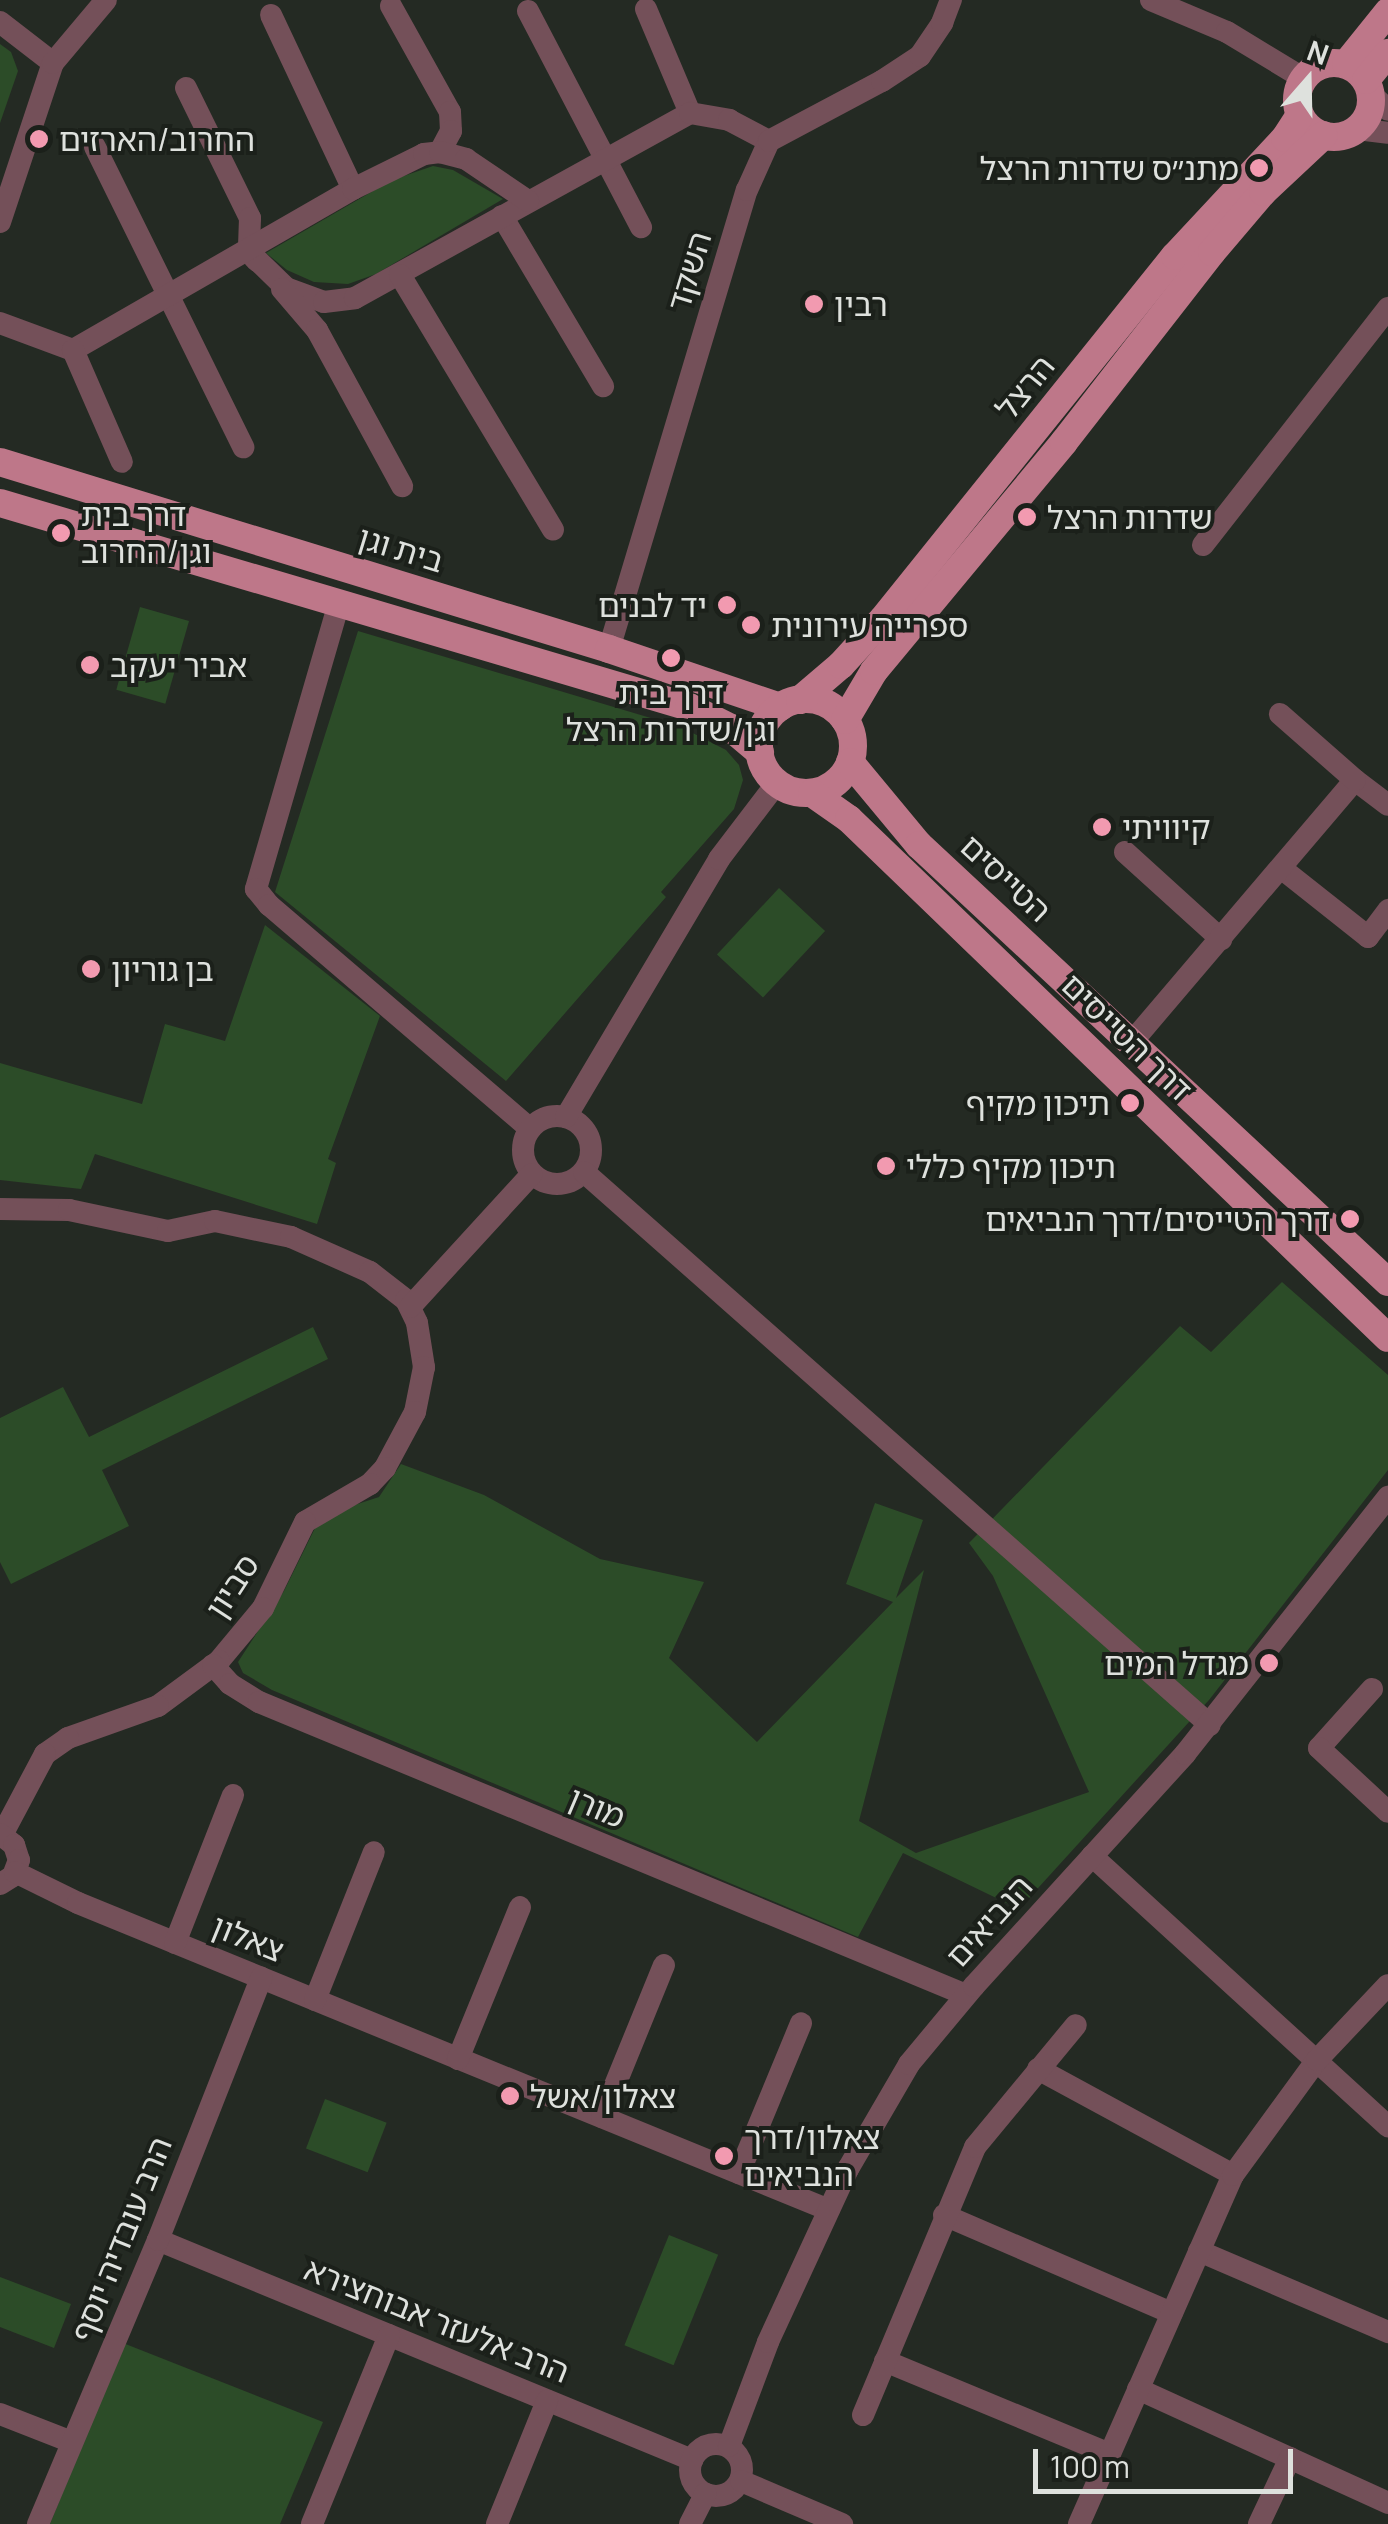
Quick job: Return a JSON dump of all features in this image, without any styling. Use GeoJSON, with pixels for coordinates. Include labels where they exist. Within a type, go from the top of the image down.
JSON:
{"type":"FeatureCollection","features":[{"type":"Feature","properties":{"kind":"main road"},"geometry":{"type":"LineString","coordinates":[[1368,87],[1322,64],[1303,78],[1298,90],[1300,115],[1324,136],[1347,135],[1357,129],[1371,108],[1368,87],[1388,12]]}},
{"type":"Feature","properties":{"kind":"main road"},"geometry":{"type":"LineString","coordinates":[[1368,87],[1388,53]]}},
{"type":"Feature","properties":{"kind":"main road","name":"הרצל"},"geometry":{"type":"LineString","coordinates":[[790,703],[841,665],[883,619],[1176,256],[1285,138],[1300,115]]}},
{"type":"Feature","properties":{"kind":"main road","name":"הרצל"},"geometry":{"type":"LineString","coordinates":[[845,720],[874,672],[1064,442],[1212,252],[1263,192],[1324,136]]}},
{"type":"Feature","properties":{"kind":"main road","name":"בית וגן"},"geometry":{"type":"LineString","coordinates":[[0,462],[790,703]]}},
{"type":"Feature","properties":{"kind":"main road"},"geometry":{"type":"LineString","coordinates":[[0,503],[689,707],[731,728],[760,752],[777,782],[790,790],[812,793],[832,785],[850,762],[853,740],[845,720],[829,705],[790,703],[765,723],[760,752]]}},
{"type":"Feature","properties":{"kind":"main road","name":"הטייסים"},"geometry":{"type":"LineString","coordinates":[[850,762],[920,845],[1388,1282]]}},
{"type":"Feature","properties":{"kind":"main road","name":"דרך הטייסים"},"geometry":{"type":"LineString","coordinates":[[812,793],[849,819],[1388,1338]]}},
{"type":"Feature","properties":{"kind":"street"},"geometry":{"type":"LineString","coordinates":[[0,222],[53,63],[106,0]]}},
{"type":"Feature","properties":{"kind":"street"},"geometry":{"type":"LineString","coordinates":[[249,252],[286,288],[324,302],[355,298],[690,114],[729,120],[768,141],[882,81],[920,56],[942,23],[951,0]]}},
{"type":"Feature","properties":{"kind":"street"},"geometry":{"type":"LineString","coordinates":[[1151,0],[1227,32],[1303,78]]}},
{"type":"Feature","properties":{"kind":"street"},"geometry":{"type":"LineString","coordinates":[[391,6],[450,112],[451,130],[440,152]]}},
{"type":"Feature","properties":{"kind":"street"},"geometry":{"type":"LineString","coordinates":[[646,9],[690,114]]}},
{"type":"Feature","properties":{"kind":"street"},"geometry":{"type":"LineString","coordinates":[[528,11],[641,226]]}},
{"type":"Feature","properties":{"kind":"street"},"geometry":{"type":"LineString","coordinates":[[271,15],[353,189]]}},
{"type":"Feature","properties":{"kind":"street"},"geometry":{"type":"LineString","coordinates":[[0,22],[53,63]]}},
{"type":"Feature","properties":{"kind":"street"},"geometry":{"type":"LineString","coordinates":[[186,88],[250,218],[249,252],[317,330],[402,486]]}},
{"type":"Feature","properties":{"kind":"street"},"geometry":{"type":"LineString","coordinates":[[1357,129],[1388,133]]}},
{"type":"Feature","properties":{"kind":"street","name":"השקד"},"geometry":{"type":"LineString","coordinates":[[610,649],[747,190],[768,141]]}},
{"type":"Feature","properties":{"kind":"street"},"geometry":{"type":"LineString","coordinates":[[95,146],[243,447]]}},
{"type":"Feature","properties":{"kind":"street"},"geometry":{"type":"LineString","coordinates":[[73,350],[353,189],[424,154],[440,152],[466,159],[528,201]]}},
{"type":"Feature","properties":{"kind":"street"},"geometry":{"type":"LineString","coordinates":[[502,216],[604,386]]}},
{"type":"Feature","properties":{"kind":"street"},"geometry":{"type":"LineString","coordinates":[[400,275],[553,530]]}},
{"type":"Feature","properties":{"kind":"street"},"geometry":{"type":"LineString","coordinates":[[1203,545],[1388,308]]}},
{"type":"Feature","properties":{"kind":"street"},"geometry":{"type":"LineString","coordinates":[[0,323],[73,350],[122,462]]}},
{"type":"Feature","properties":{"kind":"street"},"geometry":{"type":"LineString","coordinates":[[339,603],[256,888],[268,905],[530,1129]]}},
{"type":"Feature","properties":{"kind":"street"},"geometry":{"type":"LineString","coordinates":[[1280,714],[1388,805]]}},
{"type":"Feature","properties":{"kind":"street"},"geometry":{"type":"LineString","coordinates":[[1131,1043],[1355,780]]}},
{"type":"Feature","properties":{"kind":"street"},"geometry":{"type":"LineString","coordinates":[[566,1117],[719,859],[777,782]]}},
{"type":"Feature","properties":{"kind":"street"},"geometry":{"type":"LineString","coordinates":[[1125,852],[1221,939]]}},
{"type":"Feature","properties":{"kind":"street"},"geometry":{"type":"LineString","coordinates":[[1281,868],[1368,937],[1388,910]]}},
{"type":"Feature","properties":{"kind":"street"},"geometry":{"type":"LineString","coordinates":[[566,1117],[576,1121],[590,1139],[590,1162],[576,1180],[553,1185],[532,1174],[523,1154],[530,1129],[544,1118],[566,1117]]}},
{"type":"Feature","properties":{"kind":"street"},"geometry":{"type":"LineString","coordinates":[[584,1172],[1210,1725]]}},
{"type":"Feature","properties":{"kind":"street"},"geometry":{"type":"LineString","coordinates":[[0,1209],[68,1210],[168,1230],[215,1222],[290,1238],[342,1259],[384,1282],[410,1307],[532,1174]]}},
{"type":"Feature","properties":{"kind":"street","name":"סביון"},"geometry":{"type":"LineString","coordinates":[[1,1835],[45,1754],[68,1738],[158,1706],[213,1666],[262,1608],[306,1522],[370,1484],[404,1438],[415,1412],[424,1367],[417,1323],[410,1307]]}},
{"type":"Feature","properties":{"kind":"street","name":"הנביאים"},"geometry":{"type":"LineString","coordinates":[[729,2446],[768,2342],[829,2210],[892,2090],[966,1995],[1210,1725],[1388,1498]]}},
{"type":"Feature","properties":{"kind":"street","name":"מורן"},"geometry":{"type":"LineString","coordinates":[[213,1666],[230,1684],[259,1702],[966,1995]]}},
{"type":"Feature","properties":{"kind":"street"},"geometry":{"type":"LineString","coordinates":[[1372,1688],[1319,1748],[1388,1812]]}},
{"type":"Feature","properties":{"kind":"street"},"geometry":{"type":"LineString","coordinates":[[175,1943],[233,1795]]}},
{"type":"Feature","properties":{"kind":"street"},"geometry":{"type":"LineString","coordinates":[[1,1835],[18,1852],[8,1878]]}},
{"type":"Feature","properties":{"kind":"street"},"geometry":{"type":"LineString","coordinates":[[316,2000],[374,1852]]}},
{"type":"Feature","properties":{"kind":"street"},"geometry":{"type":"LineString","coordinates":[[1092,1856],[1388,2126]]}},
{"type":"Feature","properties":{"kind":"street","name":"צאלון"},"geometry":{"type":"LineString","coordinates":[[8,1878],[829,2210]]}},
{"type":"Feature","properties":{"kind":"street"},"geometry":{"type":"LineString","coordinates":[[458,2058],[520,1907]]}},
{"type":"Feature","properties":{"kind":"street"},"geometry":{"type":"LineString","coordinates":[[602,2117],[664,1964]]}},
{"type":"Feature","properties":{"kind":"street","name":"הרב עובדיה יוסף"},"geometry":{"type":"LineString","coordinates":[[38,2524],[158,2240],[261,1978]]}},
{"type":"Feature","properties":{"kind":"street"},"geometry":{"type":"LineString","coordinates":[[1079,2524],[1233,2174],[1316,2060],[1388,1985]]}},
{"type":"Feature","properties":{"kind":"street"},"geometry":{"type":"LineString","coordinates":[[739,2174],[801,2022]]}},
{"type":"Feature","properties":{"kind":"street"},"geometry":{"type":"LineString","coordinates":[[863,2416],[974,2146],[1076,2025]]}},
{"type":"Feature","properties":{"kind":"street"},"geometry":{"type":"LineString","coordinates":[[1038,2069],[1233,2174]]}},
{"type":"Feature","properties":{"kind":"street"},"geometry":{"type":"LineString","coordinates":[[944,2215],[1172,2313]]}},
{"type":"Feature","properties":{"kind":"street","name":"הרב אלעזר אבוחצירא"},"geometry":{"type":"LineString","coordinates":[[158,2240],[692,2460]]}},
{"type":"Feature","properties":{"kind":"street"},"geometry":{"type":"LineString","coordinates":[[1199,2251],[1388,2332]]}},
{"type":"Feature","properties":{"kind":"street"},"geometry":{"type":"LineString","coordinates":[[312,2524],[389,2336]]}},
{"type":"Feature","properties":{"kind":"street"},"geometry":{"type":"LineString","coordinates":[[885,2361],[1110,2454]]}},
{"type":"Feature","properties":{"kind":"street"},"geometry":{"type":"LineString","coordinates":[[1138,2389],[1388,2503]]}},
{"type":"Feature","properties":{"kind":"street"},"geometry":{"type":"LineString","coordinates":[[498,2524],[547,2401]]}},
{"type":"Feature","properties":{"kind":"street"},"geometry":{"type":"LineString","coordinates":[[0,2414],[72,2442]]}},
{"type":"Feature","properties":{"kind":"street"},"geometry":{"type":"LineString","coordinates":[[729,2446],[743,2465],[741,2481],[726,2495],[704,2494],[690,2476],[692,2460],[703,2447],[729,2446]]}},
{"type":"Feature","properties":{"kind":"street"},"geometry":{"type":"LineString","coordinates":[[1259,2524],[1290,2458]]}},
{"type":"Feature","properties":{"kind":"street"},"geometry":{"type":"LineString","coordinates":[[741,2481],[842,2524]]}},
{"type":"Feature","properties":{"kind":"street"},"geometry":{"type":"LineString","coordinates":[[690,2524],[704,2494]]}},
{"type":"Feature","properties":{"kind":"green space"},"geometry":{"type":"Polygon","coordinates":[[[0,44],[11,52],[18,71],[0,123],[0,44]]]}},
{"type":"Feature","properties":{"kind":"green space"},"geometry":{"type":"Polygon","coordinates":[[[433,166],[453,170],[503,199],[376,274],[348,284],[314,282],[287,270],[266,253],[392,180],[433,166]]]}},
{"type":"Feature","properties":{"kind":"green space"},"geometry":{"type":"Polygon","coordinates":[[[140,607],[189,621],[165,704],[116,690],[140,607]]]}},
{"type":"Feature","properties":{"kind":"green space"},"geometry":{"type":"Polygon","coordinates":[[[358,631],[681,727],[726,750],[739,765],[743,780],[734,809],[661,892],[666,897],[506,1081],[275,892],[358,631]]]}},
{"type":"Feature","properties":{"kind":"green space"},"geometry":{"type":"Polygon","coordinates":[[[779,888],[825,931],[763,998],[717,955],[779,888]]]}},
{"type":"Feature","properties":{"kind":"green space"},"geometry":{"type":"Polygon","coordinates":[[[265,925],[380,1016],[328,1159],[336,1163],[317,1224],[95,1154],[81,1189],[0,1180],[0,1063],[142,1104],[165,1024],[225,1041],[265,925]]]}},
{"type":"Feature","properties":{"kind":"green space"},"geometry":{"type":"Polygon","coordinates":[[[1282,1282],[1388,1375],[1388,1470],[1209,1700],[1019,1909],[903,1853],[858,1937],[272,1690],[243,1673],[238,1662],[284,1591],[321,1516],[379,1497],[401,1464],[484,1495],[600,1559],[704,1582],[669,1658],[757,1742],[893,1602],[846,1584],[875,1503],[923,1520],[896,1598],[924,1570],[859,1821],[916,1853],[1089,1792],[993,1576],[969,1543],[1180,1326],[1211,1352],[1282,1282]]]}},
{"type":"Feature","properties":{"kind":"green space"},"geometry":{"type":"Polygon","coordinates":[[[313,1327],[328,1359],[102,1470],[129,1526],[11,1584],[0,1562],[0,1418],[63,1387],[89,1437],[313,1327]]]}},
{"type":"Feature","properties":{"kind":"green space"},"geometry":{"type":"Polygon","coordinates":[[[325,2099],[387,2123],[368,2172],[306,2148],[325,2099]]]}},
{"type":"Feature","properties":{"kind":"green space"},"geometry":{"type":"Polygon","coordinates":[[[669,2235],[718,2255],[674,2365],[624,2345],[669,2235]]]}},
{"type":"Feature","properties":{"kind":"green space"},"geometry":{"type":"Polygon","coordinates":[[[0,2277],[71,2304],[54,2348],[0,2327],[0,2277]]]}},
{"type":"Feature","properties":{"kind":"green space"},"geometry":{"type":"Polygon","coordinates":[[[123,2343],[323,2422],[280,2524],[50,2524],[123,2343]]]}},
{"type":"Feature","properties":{"kind":"place","name":"החרוב/הארזים"},"geometry":{"type":"Point","coordinates":[39,139]}},
{"type":"Feature","properties":{"kind":"place","name":"מתנ״ס שדרות הרצל"},"geometry":{"type":"Point","coordinates":[1259,168]}},
{"type":"Feature","properties":{"kind":"place","name":"רבין"},"geometry":{"type":"Point","coordinates":[814,304]}},
{"type":"Feature","properties":{"kind":"place","name":"שדרות הרצל"},"geometry":{"type":"Point","coordinates":[1027,517]}},
{"type":"Feature","properties":{"kind":"place","name":"דרך בית וגן/החרוב"},"geometry":{"type":"Point","coordinates":[61,533]}},
{"type":"Feature","properties":{"kind":"place","name":"יד לבנים"},"geometry":{"type":"Point","coordinates":[727,605]}},
{"type":"Feature","properties":{"kind":"place","name":"ספרייה עירונית"},"geometry":{"type":"Point","coordinates":[751,625]}},
{"type":"Feature","properties":{"kind":"place","name":"דרך בית וגן/שדרות הרצל"},"geometry":{"type":"Point","coordinates":[671,658]}},
{"type":"Feature","properties":{"kind":"place","name":"אביר יעקב"},"geometry":{"type":"Point","coordinates":[90,665]}},
{"type":"Feature","properties":{"kind":"place","name":"קיוויתי"},"geometry":{"type":"Point","coordinates":[1102,827]}},
{"type":"Feature","properties":{"kind":"place","name":"בן גוריון"},"geometry":{"type":"Point","coordinates":[91,969]}},
{"type":"Feature","properties":{"kind":"place","name":"תיכון מקיף"},"geometry":{"type":"Point","coordinates":[1130,1103]}},
{"type":"Feature","properties":{"kind":"place","name":"תיכון מקיף כללי"},"geometry":{"type":"Point","coordinates":[886,1166]}},
{"type":"Feature","properties":{"kind":"place","name":"דרך הטייסים/דרך הנביאים"},"geometry":{"type":"Point","coordinates":[1350,1219]}},
{"type":"Feature","properties":{"kind":"place","name":"מגדל המים"},"geometry":{"type":"Point","coordinates":[1269,1663]}},
{"type":"Feature","properties":{"kind":"place","name":"צאלון/אשל"},"geometry":{"type":"Point","coordinates":[510,2096]}},
{"type":"Feature","properties":{"kind":"place","name":"צאלון/דרך הנביאים"},"geometry":{"type":"Point","coordinates":[724,2156]}}]}
